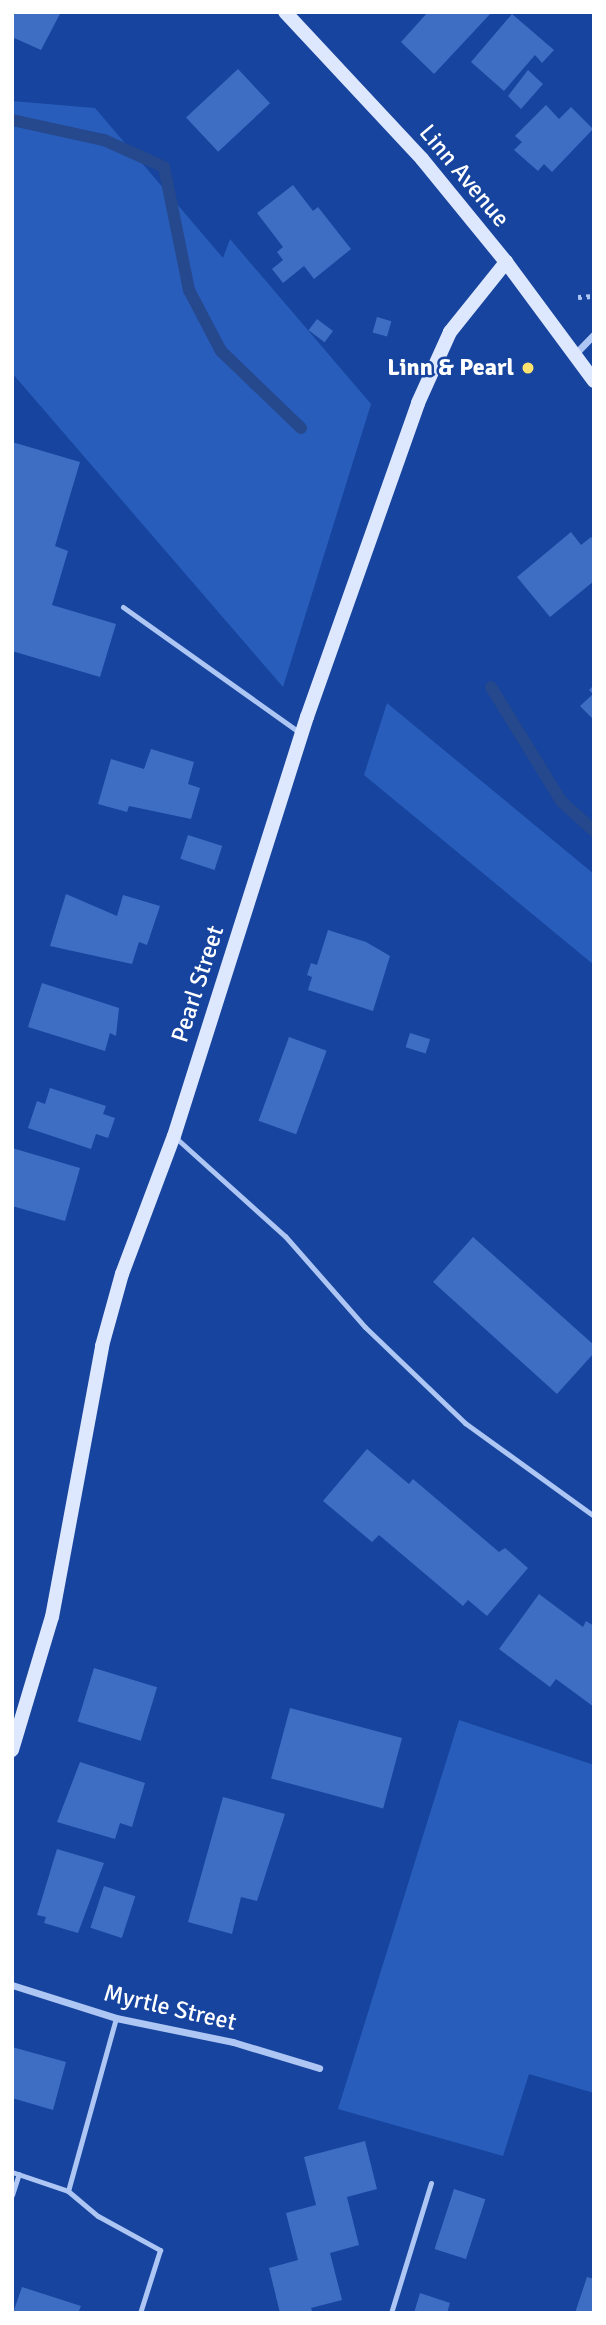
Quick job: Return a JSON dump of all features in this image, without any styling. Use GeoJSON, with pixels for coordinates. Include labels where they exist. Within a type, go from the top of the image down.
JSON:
{"type":"FeatureCollection","features":[{"type":"Feature","properties":{"kind":"street","name":"Linn Avenue"},"geometry":{"type":"LineString","coordinates":[[285,12],[385,118],[506,262],[594,381]]}},
{"type":"Feature","properties":{"kind":"street","name":"Pearl Street"},"geometry":{"type":"LineString","coordinates":[[12,1750],[52,1617],[111,1309],[174,1136],[302,734],[437,354],[506,262]]}},
{"type":"Feature","properties":{"kind":"street"},"geometry":{"type":"LineString","coordinates":[[574,354],[594,334]]}},
{"type":"Feature","properties":{"kind":"street","name":"Myrtle Street"},"geometry":{"type":"LineString","coordinates":[[12,1985],[116,2018],[233,2042],[319,2068]]}},
{"type":"Feature","properties":{"kind":"lane"},"geometry":{"type":"LineString","coordinates":[[123,607],[302,734]]}},
{"type":"Feature","properties":{"kind":"lane"},"geometry":{"type":"LineString","coordinates":[[174,1136],[285,1236],[365,1327],[465,1423],[594,1516]]}},
{"type":"Feature","properties":{"kind":"lane"},"geometry":{"type":"LineString","coordinates":[[68,2191],[116,2018]]}},
{"type":"Feature","properties":{"kind":"lane"},"geometry":{"type":"LineString","coordinates":[[12,2195],[15,2173],[68,2191],[98,2216],[160,2250],[141,2313]]}},
{"type":"Feature","properties":{"kind":"lane"},"geometry":{"type":"LineString","coordinates":[[391,2313],[431,2183]]}},
{"type":"Feature","properties":{"kind":"path"},"geometry":{"type":"LineString","coordinates":[[578,297],[594,296]]}},
{"type":"Feature","properties":{"kind":"shaded area"},"geometry":{"type":"Polygon","coordinates":[[[12,101],[95,108],[223,258],[230,239],[371,404],[283,687],[12,373],[12,101]]]}},
{"type":"Feature","properties":{"kind":"shaded area"},"geometry":{"type":"Polygon","coordinates":[[[387,703],[594,874],[594,965],[364,775],[387,703]]]}},
{"type":"Feature","properties":{"kind":"shaded area"},"geometry":{"type":"Polygon","coordinates":[[[459,1720],[594,1765],[594,2093],[529,2074],[503,2156],[338,2109],[459,1720]]]}},
{"type":"Feature","properties":{"kind":"building"},"geometry":{"type":"Polygon","coordinates":[[[12,12],[61,12],[41,50],[12,37],[12,12]]]}},
{"type":"Feature","properties":{"kind":"building"},"geometry":{"type":"Polygon","coordinates":[[[428,12],[492,12],[434,74],[401,42],[428,12]]]}},
{"type":"Feature","properties":{"kind":"building"},"geometry":{"type":"Polygon","coordinates":[[[512,14],[554,50],[542,63],[535,55],[504,91],[471,62],[512,14]]]}},
{"type":"Feature","properties":{"kind":"building"},"geometry":{"type":"Polygon","coordinates":[[[238,69],[270,103],[218,152],[186,117],[238,69]]]}},
{"type":"Feature","properties":{"kind":"building"},"geometry":{"type":"Polygon","coordinates":[[[528,70],[543,84],[521,109],[508,96],[528,70]]]}},
{"type":"Feature","properties":{"kind":"building"},"geometry":{"type":"Polygon","coordinates":[[[546,105],[559,119],[571,107],[593,129],[552,172],[544,164],[538,171],[514,150],[522,142],[515,136],[546,105]]]}},
{"type":"Feature","properties":{"kind":"building"},"geometry":{"type":"Polygon","coordinates":[[[293,185],[313,211],[318,207],[351,249],[314,279],[304,266],[283,283],[272,269],[283,260],[277,252],[283,247],[257,213],[293,185]]]}},
{"type":"Feature","properties":{"kind":"building"},"geometry":{"type":"Polygon","coordinates":[[[377,317],[391,321],[387,337],[373,332],[377,317]]]}},
{"type":"Feature","properties":{"kind":"building"},"geometry":{"type":"Polygon","coordinates":[[[317,319],[333,331],[325,342],[309,330],[317,319]]]}},
{"type":"Feature","properties":{"kind":"building"},"geometry":{"type":"Polygon","coordinates":[[[12,442],[80,462],[55,546],[68,551],[52,605],[116,624],[100,677],[12,651],[12,442]]]}},
{"type":"Feature","properties":{"kind":"building"},"geometry":{"type":"Polygon","coordinates":[[[571,532],[581,545],[591,537],[594,540],[594,581],[550,617],[517,577],[571,532]]]}},
{"type":"Feature","properties":{"kind":"building"},"geometry":{"type":"Polygon","coordinates":[[[594,685],[594,720],[580,706],[593,694],[589,690],[594,685]]]}},
{"type":"Feature","properties":{"kind":"building"},"geometry":{"type":"Polygon","coordinates":[[[151,749],[194,762],[188,784],[200,788],[191,819],[129,806],[127,812],[98,804],[111,759],[144,769],[151,749]]]}},
{"type":"Feature","properties":{"kind":"building"},"geometry":{"type":"Polygon","coordinates":[[[188,835],[222,846],[215,870],[180,859],[188,835]]]}},
{"type":"Feature","properties":{"kind":"building"},"geometry":{"type":"Polygon","coordinates":[[[66,894],[117,916],[123,895],[160,906],[147,945],[139,942],[132,964],[50,946],[66,894]]]}},
{"type":"Feature","properties":{"kind":"building"},"geometry":{"type":"Polygon","coordinates":[[[328,930],[366,942],[390,956],[373,1011],[308,990],[312,977],[307,975],[311,963],[317,965],[328,930]]]}},
{"type":"Feature","properties":{"kind":"building"},"geometry":{"type":"Polygon","coordinates":[[[42,983],[119,1008],[116,1036],[110,1033],[105,1051],[28,1027],[42,983]]]}},
{"type":"Feature","properties":{"kind":"building"},"geometry":{"type":"Polygon","coordinates":[[[410,1033],[430,1039],[426,1053],[406,1047],[410,1033]]]}},
{"type":"Feature","properties":{"kind":"building"},"geometry":{"type":"Polygon","coordinates":[[[289,1037],[327,1051],[296,1134],[259,1121],[289,1037]]]}},
{"type":"Feature","properties":{"kind":"building"},"geometry":{"type":"Polygon","coordinates":[[[50,1088],[106,1106],[103,1114],[115,1118],[108,1138],[96,1134],[91,1149],[28,1128],[37,1101],[45,1104],[50,1088]]]}},
{"type":"Feature","properties":{"kind":"building"},"geometry":{"type":"Polygon","coordinates":[[[12,1148],[80,1168],[65,1221],[12,1206],[12,1148]]]}},
{"type":"Feature","properties":{"kind":"building"},"geometry":{"type":"Polygon","coordinates":[[[473,1237],[594,1345],[594,1353],[557,1394],[433,1282],[473,1237]]]}},
{"type":"Feature","properties":{"kind":"building"},"geometry":{"type":"Polygon","coordinates":[[[367,1449],[409,1484],[413,1479],[499,1552],[505,1548],[528,1568],[487,1616],[468,1600],[463,1606],[379,1535],[372,1542],[323,1501],[367,1449]]]}},
{"type":"Feature","properties":{"kind":"building"},"geometry":{"type":"Polygon","coordinates":[[[539,1594],[583,1627],[586,1621],[594,1626],[594,1707],[556,1679],[550,1687],[499,1649],[539,1594]]]}},
{"type":"Feature","properties":{"kind":"building"},"geometry":{"type":"Polygon","coordinates":[[[94,1668],[157,1687],[141,1741],[78,1722],[94,1668]]]}},
{"type":"Feature","properties":{"kind":"building"},"geometry":{"type":"Polygon","coordinates":[[[290,1708],[402,1738],[383,1809],[271,1779],[290,1708]]]}},
{"type":"Feature","properties":{"kind":"building"},"geometry":{"type":"Polygon","coordinates":[[[80,1762],[145,1783],[132,1827],[120,1823],[115,1839],[57,1822],[80,1762]]]}},
{"type":"Feature","properties":{"kind":"building"},"geometry":{"type":"Polygon","coordinates":[[[223,1797],[285,1814],[257,1901],[241,1897],[232,1934],[188,1922],[223,1797]]]}},
{"type":"Feature","properties":{"kind":"building"},"geometry":{"type":"Polygon","coordinates":[[[57,1849],[104,1863],[78,1933],[44,1923],[46,1917],[37,1915],[57,1849]]]}},
{"type":"Feature","properties":{"kind":"building"},"geometry":{"type":"Polygon","coordinates":[[[104,1886],[135,1896],[122,1938],[90,1928],[104,1886]]]}},
{"type":"Feature","properties":{"kind":"building"},"geometry":{"type":"Polygon","coordinates":[[[12,2047],[66,2062],[53,2110],[12,2098],[12,2047]]]}},
{"type":"Feature","properties":{"kind":"building"},"geometry":{"type":"Polygon","coordinates":[[[365,2141],[377,2189],[347,2197],[359,2245],[330,2253],[342,2300],[311,2308],[313,2313],[280,2313],[269,2268],[298,2260],[286,2213],[316,2205],[304,2157],[365,2141]]]}},
{"type":"Feature","properties":{"kind":"building"},"geometry":{"type":"Polygon","coordinates":[[[454,2189],[485,2199],[466,2259],[435,2249],[454,2189]]]}},
{"type":"Feature","properties":{"kind":"building"},"geometry":{"type":"Polygon","coordinates":[[[587,2277],[594,2279],[594,2313],[575,2313],[587,2277]]]}},
{"type":"Feature","properties":{"kind":"building"},"geometry":{"type":"Polygon","coordinates":[[[22,2287],[81,2306],[78,2313],[13,2313],[22,2287]]]}},
{"type":"Feature","properties":{"kind":"building"},"geometry":{"type":"Polygon","coordinates":[[[420,2293],[450,2303],[447,2313],[414,2313],[420,2293]]]}},
{"type":"Feature","properties":{"kind":"waterway"},"geometry":{"type":"LineString","coordinates":[[12,120],[104,140],[164,167],[189,290],[221,351],[301,428]]}},
{"type":"Feature","properties":{"kind":"waterway"},"geometry":{"type":"LineString","coordinates":[[491,687],[561,801],[594,831]]}},
{"type":"Feature","properties":{"kind":"place","name":"Linn & Pearl"},"geometry":{"type":"Point","coordinates":[528,368]}}]}
